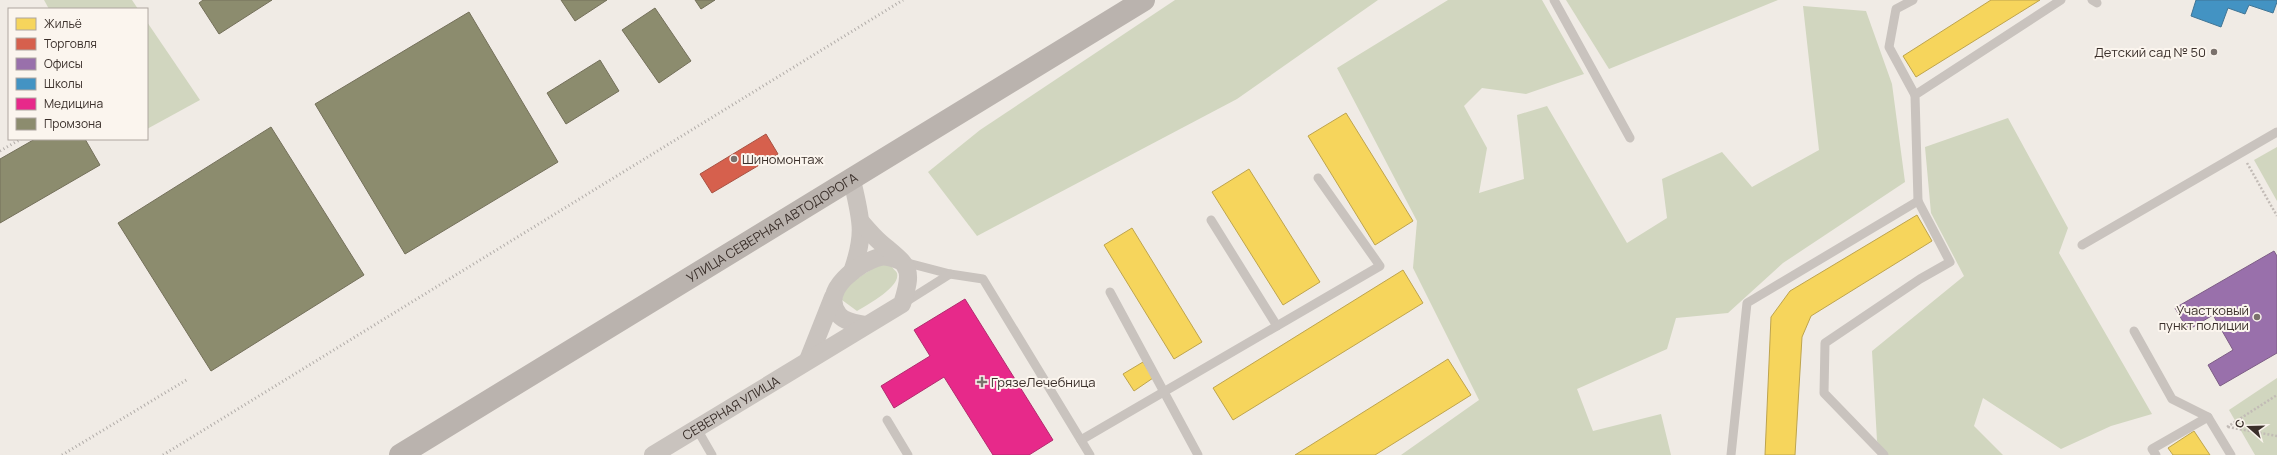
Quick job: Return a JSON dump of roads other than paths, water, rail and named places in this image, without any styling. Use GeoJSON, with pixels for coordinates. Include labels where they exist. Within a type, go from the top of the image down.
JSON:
{"type":"FeatureCollection","features":[{"type":"Feature","properties":{"kind":"main road","name":"УЛИЦА СЕВЕРНАЯ АВТОДОРОГА"},"geometry":{"type":"LineString","coordinates":[[400,455],[852,180],[1144,0]]}},
{"type":"Feature","properties":{"kind":"street"},"geometry":{"type":"LineString","coordinates":[[852,180],[862,223],[861,246],[852,272]]}},
{"type":"Feature","properties":{"kind":"street"},"geometry":{"type":"LineString","coordinates":[[833,297],[834,307],[839,316],[847,321],[865,326],[902,304],[909,280],[904,262],[880,242],[862,223]]}},
{"type":"Feature","properties":{"kind":"street"},"geometry":{"type":"LineString","coordinates":[[808,360],[839,282],[852,272],[881,257],[904,262]]}},
{"type":"Feature","properties":{"kind":"street","name":"СЕВЕРНАЯ УЛИЦА"},"geometry":{"type":"LineString","coordinates":[[653,455],[865,326]]}},
{"type":"Feature","properties":{"kind":"lane"},"geometry":{"type":"LineString","coordinates":[[1554,0],[1630,138]]}},
{"type":"Feature","properties":{"kind":"lane"},"geometry":{"type":"LineString","coordinates":[[1884,455],[1824,393],[1825,343],[1920,279],[1950,262],[1918,201],[1915,95],[1889,46],[1896,9],[1912,0]]}},
{"type":"Feature","properties":{"kind":"lane"},"geometry":{"type":"LineString","coordinates":[[1915,95],[2061,0]]}},
{"type":"Feature","properties":{"kind":"lane"},"geometry":{"type":"LineString","coordinates":[[2082,245],[2277,132]]}},
{"type":"Feature","properties":{"kind":"lane"},"geometry":{"type":"LineString","coordinates":[[1081,440],[1380,266],[1318,178]]}},
{"type":"Feature","properties":{"kind":"lane"},"geometry":{"type":"LineString","coordinates":[[1731,455],[1747,303],[1918,201]]}},
{"type":"Feature","properties":{"kind":"lane"},"geometry":{"type":"LineString","coordinates":[[1211,220],[1277,326]]}},
{"type":"Feature","properties":{"kind":"lane"},"geometry":{"type":"LineString","coordinates":[[904,262],[950,274],[983,279],[1090,455]]}},
{"type":"Feature","properties":{"kind":"lane"},"geometry":{"type":"LineString","coordinates":[[902,304],[950,274]]}},
{"type":"Feature","properties":{"kind":"lane"},"geometry":{"type":"LineString","coordinates":[[1110,292],[1198,455]]}},
{"type":"Feature","properties":{"kind":"lane"},"geometry":{"type":"LineString","coordinates":[[2134,331],[2172,399],[2210,421],[2231,455]]}},
{"type":"Feature","properties":{"kind":"lane"},"geometry":{"type":"LineString","coordinates":[[888,420],[908,455]]}},
{"type":"Feature","properties":{"kind":"lane"},"geometry":{"type":"LineString","coordinates":[[2156,455],[2152,449],[2210,421]]}},
{"type":"Feature","properties":{"kind":"lane"},"geometry":{"type":"LineString","coordinates":[[697,429],[712,455]]}},
{"type":"Feature","properties":{"kind":"railway"},"geometry":{"type":"LineString","coordinates":[[163,455],[903,0]]}},
{"type":"Feature","properties":{"kind":"railway"},"geometry":{"type":"LineString","coordinates":[[0,151],[19,140]]}},
{"type":"Feature","properties":{"kind":"railway"},"geometry":{"type":"LineString","coordinates":[[62,455],[188,379]]}},
{"type":"Feature","properties":{"kind":"place","name":"Детский сад № 50"},"geometry":{"type":"Point","coordinates":[2214,52]}},
{"type":"Feature","properties":{"kind":"place","name":"Шиномонтаж"},"geometry":{"type":"Point","coordinates":[734,159]}},
{"type":"Feature","properties":{"kind":"place","name":"Участковый пункт полиции"},"geometry":{"type":"Point","coordinates":[2257,317]}},
{"type":"Feature","properties":{"kind":"place","name":"ГрязеЛечебница"},"geometry":{"type":"Point","coordinates":[982,382]}}]}
